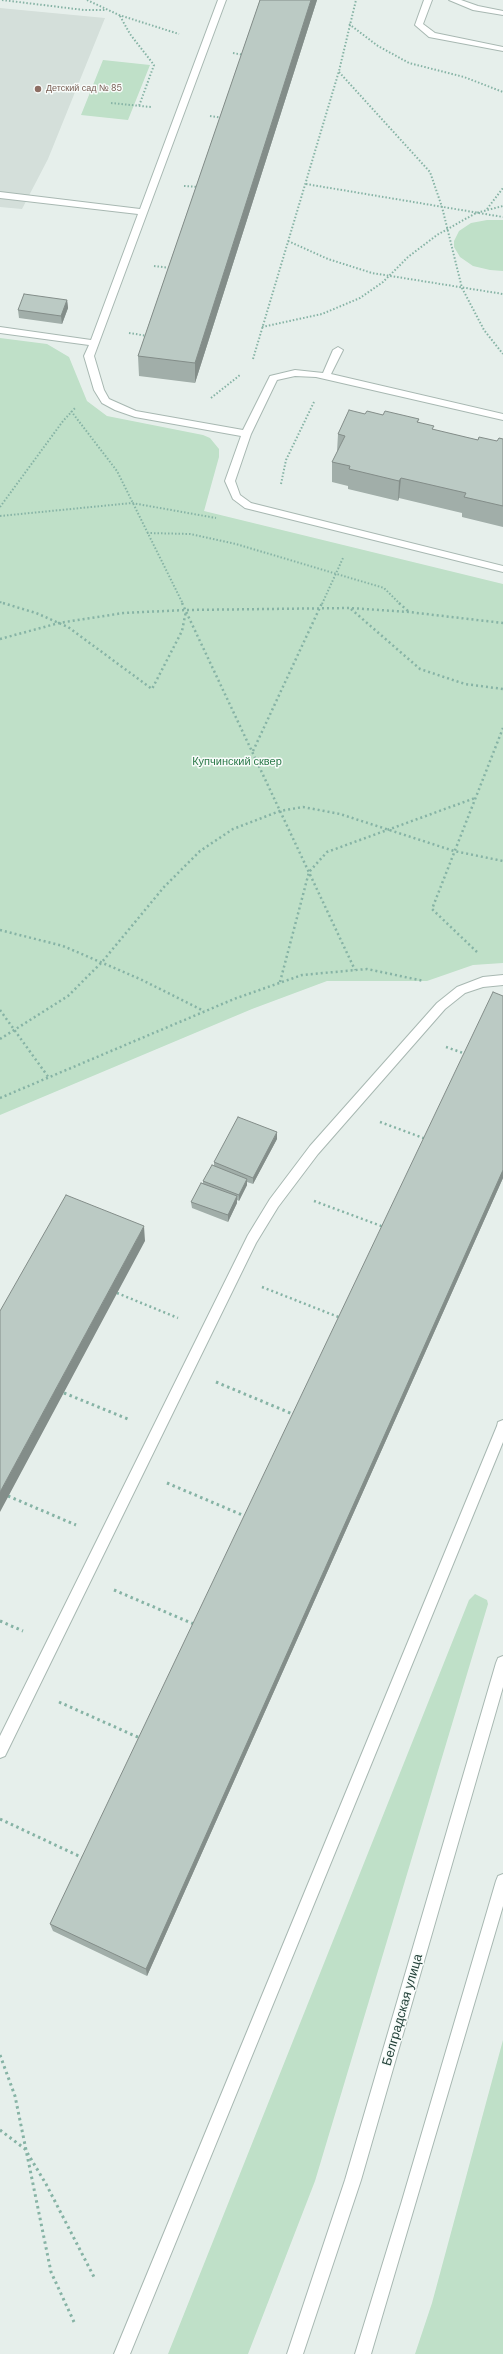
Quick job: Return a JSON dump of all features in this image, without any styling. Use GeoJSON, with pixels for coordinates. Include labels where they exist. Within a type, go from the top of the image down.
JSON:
{"type":"FeatureCollection","features":[{"type":"Feature","properties":{"kind":"street"},"geometry":{"type":"LineString","coordinates":[[222,0],[89,356],[99,390],[106,401],[135,414],[246,434]]}},
{"type":"Feature","properties":{"kind":"street"},"geometry":{"type":"LineString","coordinates":[[428,0],[419,24],[432,35],[503,49]]}},
{"type":"Feature","properties":{"kind":"street"},"geometry":{"type":"LineString","coordinates":[[453,0],[476,8],[503,14]]}},
{"type":"Feature","properties":{"kind":"street"},"geometry":{"type":"LineString","coordinates":[[0,194],[143,212]]}},
{"type":"Feature","properties":{"kind":"street"},"geometry":{"type":"LineString","coordinates":[[0,330],[94,343]]}},
{"type":"Feature","properties":{"kind":"street"},"geometry":{"type":"LineString","coordinates":[[325,377],[338,350]]}},
{"type":"Feature","properties":{"kind":"street"},"geometry":{"type":"LineString","coordinates":[[503,417],[325,377],[295,373],[273,378],[246,434],[230,481],[236,497],[248,506],[503,569]]}},
{"type":"Feature","properties":{"kind":"street"},"geometry":{"type":"LineString","coordinates":[[0,1751],[252,1238],[285,1190],[348,1110],[441,1006],[461,990],[484,982],[503,980]]}},
{"type":"Feature","properties":{"kind":"street"},"geometry":{"type":"LineString","coordinates":[[122,2354],[503,1426]]}},
{"type":"Feature","properties":{"kind":"street","name":"Белградская улица"},"geometry":{"type":"LineString","coordinates":[[295,2354],[353,2180],[503,1663]]}},
{"type":"Feature","properties":{"kind":"street"},"geometry":{"type":"LineString","coordinates":[[363,2354],[414,2190],[503,1881]]}},
{"type":"Feature","properties":{"kind":"path"},"geometry":{"type":"LineString","coordinates":[[2,0],[84,10],[107,10]]}},
{"type":"Feature","properties":{"kind":"path"},"geometry":{"type":"LineString","coordinates":[[87,0],[119,15],[206,43]]}},
{"type":"Feature","properties":{"kind":"path"},"geometry":{"type":"LineString","coordinates":[[250,363],[254,358],[262,327],[278,281],[288,241],[339,71],[356,0]]}},
{"type":"Feature","properties":{"kind":"path"},"geometry":{"type":"LineString","coordinates":[[119,15],[130,34],[154,65],[139,106]]}},
{"type":"Feature","properties":{"kind":"path"},"geometry":{"type":"LineString","coordinates":[[339,71],[424,164],[433,180],[442,207],[462,288],[484,330],[494,346],[503,354]]}},
{"type":"Feature","properties":{"kind":"path"},"geometry":{"type":"LineString","coordinates":[[111,103],[181,110]]}},
{"type":"Feature","properties":{"kind":"path"},"geometry":{"type":"LineString","coordinates":[[306,184],[503,218]]}},
{"type":"Feature","properties":{"kind":"path"},"geometry":{"type":"LineString","coordinates":[[487,209],[503,188]]}},
{"type":"Feature","properties":{"kind":"path"},"geometry":{"type":"LineString","coordinates":[[262,327],[302,319],[336,309],[360,298],[391,276],[414,251],[448,228],[476,213],[503,206]]}},
{"type":"Feature","properties":{"kind":"path"},"geometry":{"type":"LineString","coordinates":[[288,241],[301,248],[350,267],[391,276],[503,294]]}},
{"type":"Feature","properties":{"kind":"path"},"geometry":{"type":"LineString","coordinates":[[168,420],[195,410],[226,388],[241,375]]}},
{"type":"Feature","properties":{"kind":"path"},"geometry":{"type":"LineString","coordinates":[[279,489],[286,460],[315,400]]}},
{"type":"Feature","properties":{"kind":"path"},"geometry":{"type":"LineString","coordinates":[[0,507],[71,411],[81,402]]}},
{"type":"Feature","properties":{"kind":"path"},"geometry":{"type":"LineString","coordinates":[[71,411],[117,471],[186,610],[355,970]]}},
{"type":"Feature","properties":{"kind":"path"},"geometry":{"type":"LineString","coordinates":[[252,751],[355,532]]}},
{"type":"Feature","properties":{"kind":"path"},"geometry":{"type":"LineString","coordinates":[[147,533],[190,534],[236,544],[384,588],[409,612]]}},
{"type":"Feature","properties":{"kind":"path"},"geometry":{"type":"LineString","coordinates":[[0,602],[68,627],[152,688],[182,631],[186,610]]}},
{"type":"Feature","properties":{"kind":"path"},"geometry":{"type":"LineString","coordinates":[[350,608],[400,653],[420,668],[464,684],[503,689]]}},
{"type":"Feature","properties":{"kind":"path"},"geometry":{"type":"LineString","coordinates":[[0,639],[59,623],[123,613],[186,610],[350,608],[409,612],[503,624]]}},
{"type":"Feature","properties":{"kind":"path"},"geometry":{"type":"LineString","coordinates":[[479,954],[432,909],[503,728]]}},
{"type":"Feature","properties":{"kind":"path"},"geometry":{"type":"LineString","coordinates":[[280,982],[309,872],[327,852],[392,830],[475,798]]}},
{"type":"Feature","properties":{"kind":"path"},"geometry":{"type":"LineString","coordinates":[[0,1039],[15,1031],[68,996],[102,962],[164,887],[200,851],[233,829],[280,810],[303,807],[340,814],[454,851],[496,861],[503,861]]}},
{"type":"Feature","properties":{"kind":"path"},"geometry":{"type":"LineString","coordinates":[[0,930],[64,946],[140,979],[204,1012]]}},
{"type":"Feature","properties":{"kind":"path"},"geometry":{"type":"LineString","coordinates":[[0,1098],[204,1012],[280,982],[302,975],[367,969],[428,982]]}},
{"type":"Feature","properties":{"kind":"path"},"geometry":{"type":"LineString","coordinates":[[0,1010],[49,1078]]}},
{"type":"Feature","properties":{"kind":"path"},"geometry":{"type":"LineString","coordinates":[[348,1110],[428,1140]]}},
{"type":"Feature","properties":{"kind":"path"},"geometry":{"type":"LineString","coordinates":[[285,1190],[386,1228]]}},
{"type":"Feature","properties":{"kind":"path"},"geometry":{"type":"LineString","coordinates":[[234,1276],[343,1319]]}},
{"type":"Feature","properties":{"kind":"path"},"geometry":{"type":"LineString","coordinates":[[118,1293],[207,1330]]}},
{"type":"Feature","properties":{"kind":"path"},"geometry":{"type":"LineString","coordinates":[[187,1370],[297,1416]]}},
{"type":"Feature","properties":{"kind":"path"},"geometry":{"type":"LineString","coordinates":[[64,1393],[157,1431]]}},
{"type":"Feature","properties":{"kind":"path"},"geometry":{"type":"LineString","coordinates":[[138,1471],[249,1518]]}},
{"type":"Feature","properties":{"kind":"path"},"geometry":{"type":"LineString","coordinates":[[8,1496],[105,1538]]}},
{"type":"Feature","properties":{"kind":"path"},"geometry":{"type":"LineString","coordinates":[[85,1577],[198,1626]]}},
{"type":"Feature","properties":{"kind":"path"},"geometry":{"type":"LineString","coordinates":[[30,1689],[144,1740]]}},
{"type":"Feature","properties":{"kind":"path"},"geometry":{"type":"LineString","coordinates":[[0,1819],[87,1860]]}},
{"type":"Feature","properties":{"kind":"path"},"geometry":{"type":"LineString","coordinates":[[0,2055],[15,2096],[51,2272],[74,2322]]}},
{"type":"Feature","properties":{"kind":"path"},"geometry":{"type":"LineString","coordinates":[[0,2130],[26,2149],[46,2184],[94,2277]]}},
{"type":"Feature","properties":{"kind":"shaded area","name":"Детский сад № 85"},"geometry":{"type":"Polygon","coordinates":[[[0,8],[105,18],[48,159],[22,209],[0,207],[0,8]]]}},
{"type":"Feature","properties":{"kind":"green space"},"geometry":{"type":"Polygon","coordinates":[[[103,60],[150,65],[128,120],[81,115],[103,60]]]}},
{"type":"Feature","properties":{"kind":"green space"},"geometry":{"type":"Polygon","coordinates":[[[487,220],[503,220],[503,271],[473,266],[460,257],[454,247],[454,241],[459,231],[471,223],[487,220]]]}},
{"type":"Feature","properties":{"kind":"green space","name":"Купчинский сквер"},"geometry":{"type":"Polygon","coordinates":[[[0,338],[47,344],[69,357],[87,401],[107,416],[203,435],[210,438],[219,449],[219,457],[204,511],[503,584],[503,963],[473,965],[427,981],[327,981],[252,1009],[0,1115],[0,338]]]}},
{"type":"Feature","properties":{"kind":"green space"},"geometry":{"type":"Polygon","coordinates":[[[475,1594],[487,1600],[488,1604],[315,2181],[248,2354],[168,2354],[469,1600],[475,1594]]]}},
{"type":"Feature","properties":{"kind":"green space"},"geometry":{"type":"Polygon","coordinates":[[[503,2040],[503,2354],[415,2354],[432,2303],[503,2040]]]}},
{"type":"Feature","properties":{"kind":"building"},"geometry":{"type":"Polygon","coordinates":[[[260,0],[311,0],[195,363],[138,356],[260,0]]]}},
{"type":"Feature","properties":{"kind":"building"},"geometry":{"type":"Polygon","coordinates":[[[24,294],[67,300],[61,316],[18,310],[24,294]]]}},
{"type":"Feature","properties":{"kind":"building"},"geometry":{"type":"Polygon","coordinates":[[[349,410],[365,414],[367,411],[383,415],[385,411],[419,419],[417,422],[434,426],[432,429],[478,440],[479,437],[497,441],[499,438],[503,439],[503,506],[464,497],[466,493],[401,478],[399,481],[349,469],[350,466],[332,462],[345,436],[338,434],[349,410]]]}},
{"type":"Feature","properties":{"kind":"building"},"geometry":{"type":"Polygon","coordinates":[[[493,992],[503,996],[503,1170],[146,1969],[50,1924],[493,992]]]}},
{"type":"Feature","properties":{"kind":"building"},"geometry":{"type":"Polygon","coordinates":[[[238,1117],[277,1132],[253,1178],[214,1162],[238,1117]]]}},
{"type":"Feature","properties":{"kind":"building"},"geometry":{"type":"Polygon","coordinates":[[[212,1165],[247,1179],[239,1195],[203,1181],[212,1165]]]}},
{"type":"Feature","properties":{"kind":"building"},"geometry":{"type":"Polygon","coordinates":[[[201,1183],[237,1196],[228,1215],[191,1202],[201,1183]]]}},
{"type":"Feature","properties":{"kind":"building"},"geometry":{"type":"Polygon","coordinates":[[[66,1195],[144,1226],[0,1492],[0,1311],[66,1195]]]}},
{"type":"Feature","properties":{"kind":"place","name":"Детский сад № 85"},"geometry":{"type":"Point","coordinates":[38,89]}}]}
